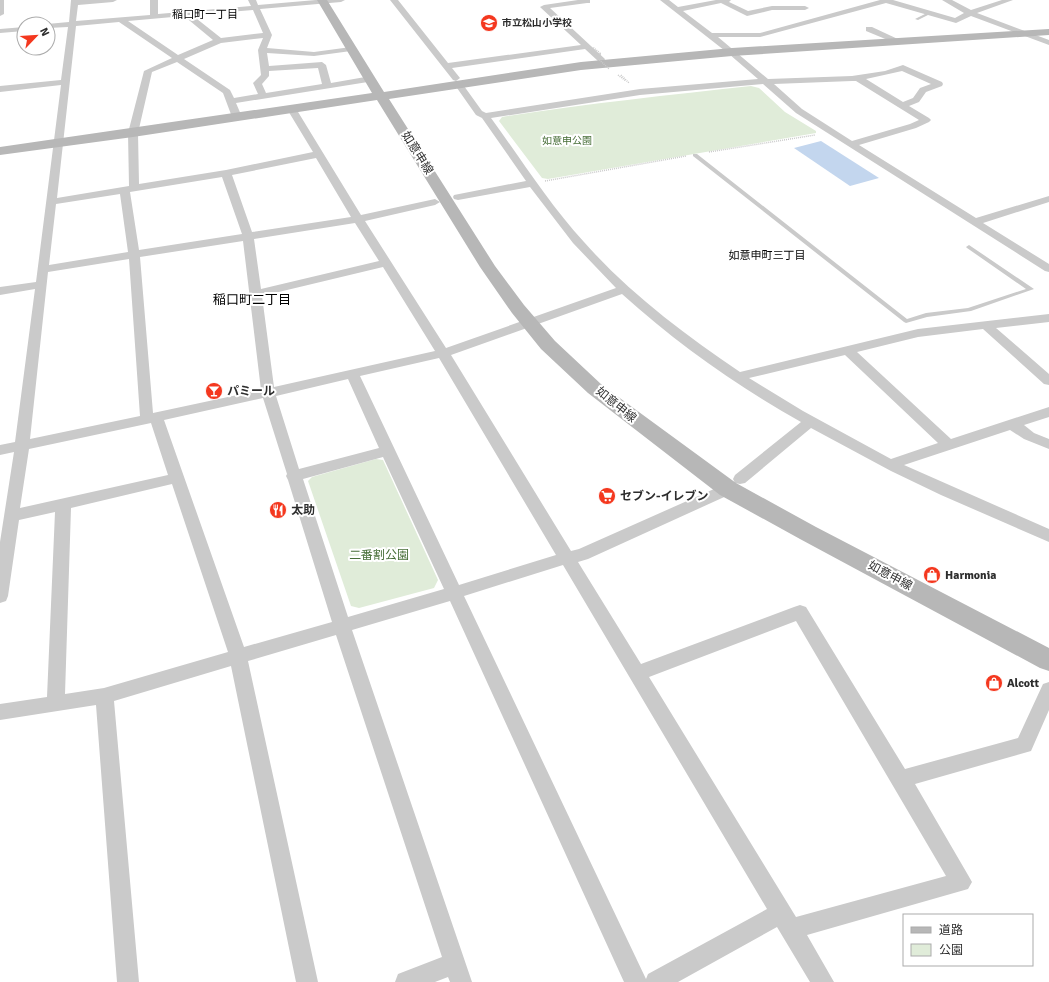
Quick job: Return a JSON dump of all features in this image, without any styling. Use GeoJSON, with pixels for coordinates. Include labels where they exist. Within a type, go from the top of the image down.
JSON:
{"type":"FeatureCollection","features":[{"type":"Feature","properties":{"kind":"street"},"geometry":{"type":"LineString","coordinates":[[0,0],[0,14]]}},
{"type":"Feature","properties":{"kind":"street"},"geometry":{"type":"LineString","coordinates":[[0,596],[22,445],[74,2],[113,0]]}},
{"type":"Feature","properties":{"kind":"street"},"geometry":{"type":"LineString","coordinates":[[154,0],[154,16]]}},
{"type":"Feature","properties":{"kind":"street"},"geometry":{"type":"LineString","coordinates":[[56,25],[186,14],[254,4],[341,0]]}},
{"type":"Feature","properties":{"kind":"street"},"geometry":{"type":"LineString","coordinates":[[394,0],[446,66],[479,112],[485,116],[583,249],[624,289],[685,340],[737,377],[810,422],[920,480],[1049,536]]}},
{"type":"Feature","properties":{"kind":"street"},"geometry":{"type":"LineString","coordinates":[[585,0],[587,1],[544,7],[599,57]]}},
{"type":"Feature","properties":{"kind":"street"},"geometry":{"type":"LineString","coordinates":[[664,0],[732,52],[799,111],[1049,269]]}},
{"type":"Feature","properties":{"kind":"street"},"geometry":{"type":"LineString","coordinates":[[793,0],[822,18]]}},
{"type":"Feature","properties":{"kind":"street"},"geometry":{"type":"LineString","coordinates":[[710,35],[760,35],[886,0],[956,21],[970,13],[1009,0]]}},
{"type":"Feature","properties":{"kind":"street"},"geometry":{"type":"LineString","coordinates":[[946,0],[970,13],[1049,43]]}},
{"type":"Feature","properties":{"kind":"street","name":"如意申線"},"geometry":{"type":"LineString","coordinates":[[322,1],[488,267],[529,323],[548,345],[595,389],[649,431],[734,484],[808,533],[1049,660]]}},
{"type":"Feature","properties":{"kind":"street"},"geometry":{"type":"LineString","coordinates":[[677,10],[725,1],[747,14],[772,8],[805,8]]}},
{"type":"Feature","properties":{"kind":"street"},"geometry":{"type":"LineString","coordinates":[[254,4],[268,35],[262,50],[265,76],[257,83],[263,96]]}},
{"type":"Feature","properties":{"kind":"street"},"geometry":{"type":"LineString","coordinates":[[186,14],[219,41]]}},
{"type":"Feature","properties":{"kind":"street"},"geometry":{"type":"LineString","coordinates":[[120,19],[227,92],[237,117]]}},
{"type":"Feature","properties":{"kind":"street"},"geometry":{"type":"LineString","coordinates":[[869,29],[898,41]]}},
{"type":"Feature","properties":{"kind":"street"},"geometry":{"type":"LineString","coordinates":[[0,31],[16,30]]}},
{"type":"Feature","properties":{"kind":"street"},"geometry":{"type":"LineString","coordinates":[[0,151],[58,144],[581,66],[732,52],[1049,32]]}},
{"type":"Feature","properties":{"kind":"street"},"geometry":{"type":"LineString","coordinates":[[268,35],[219,41],[148,71],[133,133],[130,189],[134,254],[152,418],[177,478],[238,656],[307,982]]}},
{"type":"Feature","properties":{"kind":"street"},"geometry":{"type":"LineString","coordinates":[[446,66],[588,46]]}},
{"type":"Feature","properties":{"kind":"street"},"geometry":{"type":"LineString","coordinates":[[262,50],[314,54],[351,49]]}},
{"type":"Feature","properties":{"kind":"street"},"geometry":{"type":"LineString","coordinates":[[265,69],[298,74],[322,66],[327,86]]}},
{"type":"Feature","properties":{"kind":"street"},"geometry":{"type":"LineString","coordinates":[[485,116],[640,92],[765,81],[834,81],[859,79],[903,68],[939,84],[923,90],[916,100],[902,105]]}},
{"type":"Feature","properties":{"kind":"street"},"geometry":{"type":"LineString","coordinates":[[298,74],[304,89]]}},
{"type":"Feature","properties":{"kind":"street"},"geometry":{"type":"LineString","coordinates":[[230,101],[371,79]]}},
{"type":"Feature","properties":{"kind":"street"},"geometry":{"type":"LineString","coordinates":[[851,144],[913,126],[926,120],[859,79]]}},
{"type":"Feature","properties":{"kind":"street"},"geometry":{"type":"LineString","coordinates":[[0,89],[65,82]]}},
{"type":"Feature","properties":{"kind":"street"},"geometry":{"type":"LineString","coordinates":[[292,109],[385,263],[443,353],[823,982]]}},
{"type":"Feature","properties":{"kind":"street"},"geometry":{"type":"LineString","coordinates":[[50,202],[226,173],[320,154]]}},
{"type":"Feature","properties":{"kind":"street"},"geometry":{"type":"LineString","coordinates":[[226,173],[248,236],[268,393],[293,476],[342,626],[458,973],[406,982]]}},
{"type":"Feature","properties":{"kind":"street"},"geometry":{"type":"LineString","coordinates":[[458,197],[533,183]]}},
{"type":"Feature","properties":{"kind":"street"},"geometry":{"type":"LineString","coordinates":[[975,222],[1049,199]]}},
{"type":"Feature","properties":{"kind":"street"},"geometry":{"type":"LineString","coordinates":[[42,270],[358,219],[435,202]]}},
{"type":"Feature","properties":{"kind":"street"},"geometry":{"type":"LineString","coordinates":[[255,294],[385,263]]}},
{"type":"Feature","properties":{"kind":"street"},"geometry":{"type":"LineString","coordinates":[[0,291],[41,285]]}},
{"type":"Feature","properties":{"kind":"street"},"geometry":{"type":"LineString","coordinates":[[0,450],[268,393],[443,353],[624,289]]}},
{"type":"Feature","properties":{"kind":"street"},"geometry":{"type":"LineString","coordinates":[[737,377],[918,333],[1049,318]]}},
{"type":"Feature","properties":{"kind":"street"},"geometry":{"type":"LineString","coordinates":[[985,325],[1049,381]]}},
{"type":"Feature","properties":{"kind":"street"},"geometry":{"type":"LineString","coordinates":[[847,350],[947,444]]}},
{"type":"Feature","properties":{"kind":"street"},"geometry":{"type":"LineString","coordinates":[[352,374],[386,451],[636,982]]}},
{"type":"Feature","properties":{"kind":"street"},"geometry":{"type":"LineString","coordinates":[[891,464],[947,444],[1049,412]]}},
{"type":"Feature","properties":{"kind":"street"},"geometry":{"type":"LineString","coordinates":[[0,712],[104,696],[454,593],[566,558],[582,556],[734,484],[810,422]]}},
{"type":"Feature","properties":{"kind":"street"},"geometry":{"type":"LineString","coordinates":[[1012,424],[1029,436],[1049,444]]}},
{"type":"Feature","properties":{"kind":"street"},"geometry":{"type":"LineString","coordinates":[[293,476],[386,451]]}},
{"type":"Feature","properties":{"kind":"street"},"geometry":{"type":"LineString","coordinates":[[12,516],[177,478]]}},
{"type":"Feature","properties":{"kind":"street"},"geometry":{"type":"LineString","coordinates":[[56,703],[63,505]]}},
{"type":"Feature","properties":{"kind":"street"},"geometry":{"type":"LineString","coordinates":[[636,674],[800,612],[901,779],[961,882],[786,921],[656,982]]}},
{"type":"Feature","properties":{"kind":"street"},"geometry":{"type":"LineString","coordinates":[[901,779],[1024,745],[1049,690]]}},
{"type":"Feature","properties":{"kind":"street"},"geometry":{"type":"LineString","coordinates":[[104,696],[128,982]]}},
{"type":"Feature","properties":{"kind":"lane"},"geometry":{"type":"LineString","coordinates":[[917,19],[930,13]]}},
{"type":"Feature","properties":{"kind":"lane"},"geometry":{"type":"LineString","coordinates":[[694,155],[906,321],[926,315],[969,310],[1031,289],[969,247]]}},
{"type":"Feature","properties":{"kind":"path"},"geometry":{"type":"LineString","coordinates":[[599,57],[601,54],[594,48],[588,49],[610,68]]}},
{"type":"Feature","properties":{"kind":"path"},"geometry":{"type":"LineString","coordinates":[[617,71],[640,92]]}},
{"type":"Feature","properties":{"kind":"path"},"geometry":{"type":"LineString","coordinates":[[533,183],[833,132]]}},
{"type":"Feature","properties":{"kind":"green space","name":"如意申公園"},"geometry":{"type":"Polygon","coordinates":[[[751,86],[759,88],[785,112],[816,131],[816,133],[548,179],[542,178],[499,121],[502,117],[564,108],[751,86]]]}},
{"type":"Feature","properties":{"kind":"green space","name":"二番割公園"},"geometry":{"type":"Polygon","coordinates":[[[376,459],[383,460],[438,580],[434,588],[359,608],[351,606],[308,481],[312,477],[376,459]]]}},
{"type":"Feature","properties":{"kind":"water"},"geometry":{"type":"Polygon","coordinates":[[[821,141],[879,178],[850,186],[794,148],[821,141]]]}},
{"type":"Feature","properties":{"kind":"place","name":"市立松山小学校"},"geometry":{"type":"Point","coordinates":[489,23]}},
{"type":"Feature","properties":{"kind":"place","name":"パミール"},"geometry":{"type":"Point","coordinates":[214,391]}},
{"type":"Feature","properties":{"kind":"place","name":"セブン-イレブン"},"geometry":{"type":"Point","coordinates":[607,496]}},
{"type":"Feature","properties":{"kind":"place","name":"太助"},"geometry":{"type":"Point","coordinates":[278,510]}},
{"type":"Feature","properties":{"kind":"place","name":"Harmonia"},"geometry":{"type":"Point","coordinates":[932,575]}},
{"type":"Feature","properties":{"kind":"place","name":"Alcott"},"geometry":{"type":"Point","coordinates":[994,683]}},
{"type":"Feature","properties":{"kind":"district","name":"稲口町一丁目"},"geometry":{"type":"Point","coordinates":[205,14]}},
{"type":"Feature","properties":{"kind":"district","name":"如意申町三丁目"},"geometry":{"type":"Point","coordinates":[767,255]}},
{"type":"Feature","properties":{"kind":"district","name":"稲口町二丁目"},"geometry":{"type":"Point","coordinates":[252,300]}}]}
